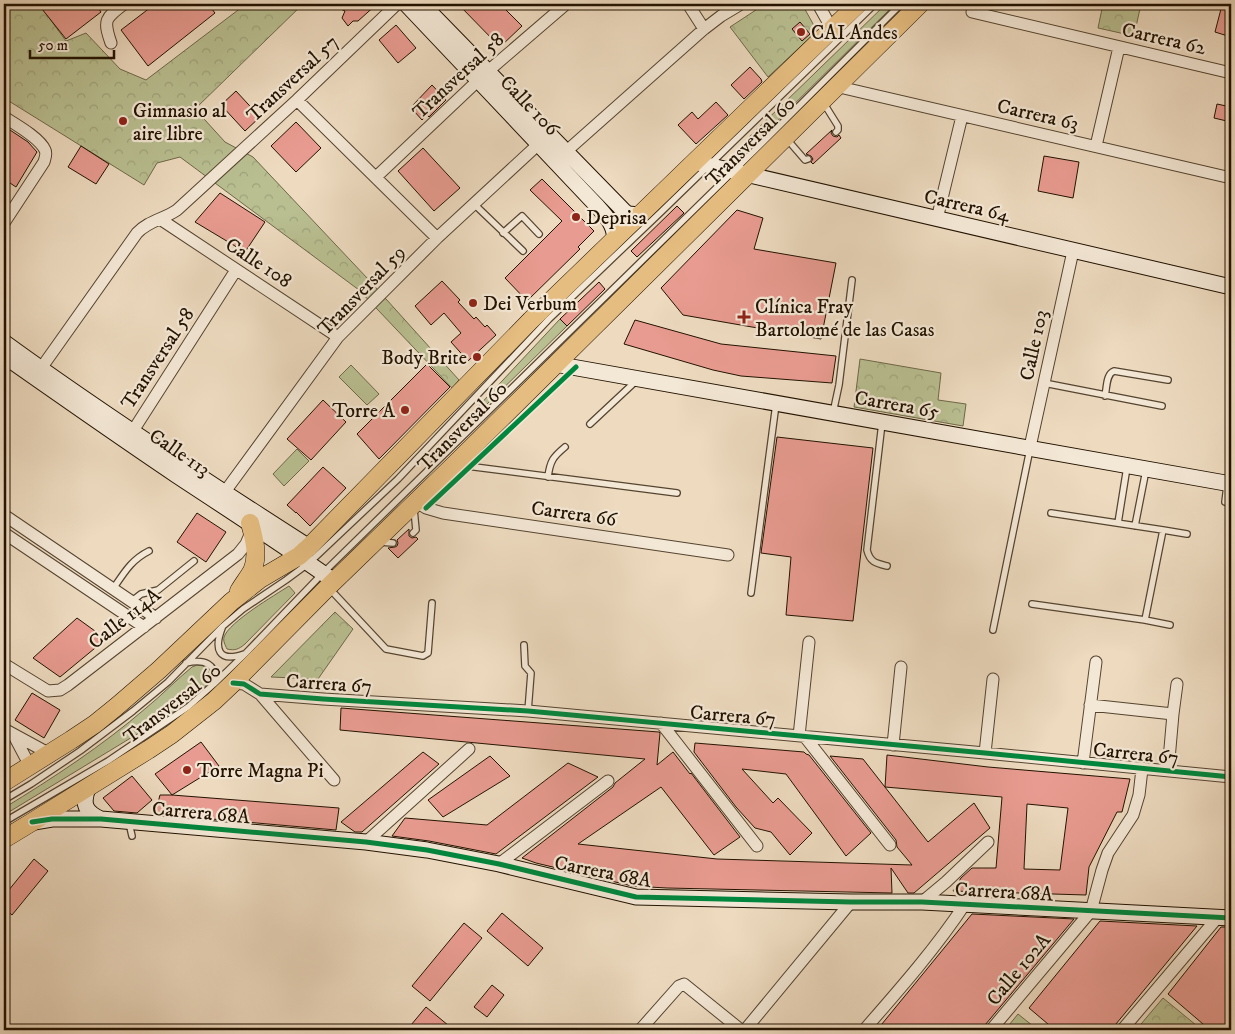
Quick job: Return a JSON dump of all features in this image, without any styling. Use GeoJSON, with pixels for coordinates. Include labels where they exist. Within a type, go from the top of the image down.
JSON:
{"type":"FeatureCollection","features":[{"type":"Feature","properties":{"kind":"main road","name":"Transversal 60"},"geometry":{"type":"LineString","coordinates":[[4,782],[71,740],[116,707],[159,670],[231,602],[260,580],[306,555],[531,320],[640,216],[701,164],[858,4]]}},
{"type":"Feature","properties":{"kind":"main road","name":"Transversal 60"},"geometry":{"type":"LineString","coordinates":[[4,839],[148,750],[214,701],[328,580],[374,542],[415,503],[727,195],[739,173],[784,137],[920,4]]}},
{"type":"Feature","properties":{"kind":"main road"},"geometry":{"type":"LineString","coordinates":[[231,602],[254,565],[255,545],[251,527]]}},
{"type":"Feature","properties":{"kind":"street","name":"Transversal 57"},"geometry":{"type":"LineString","coordinates":[[37,373],[141,228],[177,210],[297,100],[397,4]]}},
{"type":"Feature","properties":{"kind":"street","name":"Calle 106"},"geometry":{"type":"LineString","coordinates":[[406,4],[483,76],[561,157],[606,215],[613,228],[615,239]]}},
{"type":"Feature","properties":{"kind":"street","name":"Calle 106"},"geometry":{"type":"LineString","coordinates":[[422,4],[483,76]]}},
{"type":"Feature","properties":{"kind":"street","name":"Transversal 58"},"geometry":{"type":"LineString","coordinates":[[376,177],[483,76],[566,4]]}},
{"type":"Feature","properties":{"kind":"street"},"geometry":{"type":"LineString","coordinates":[[688,4],[704,29]]}},
{"type":"Feature","properties":{"kind":"street"},"geometry":{"type":"LineString","coordinates":[[561,157],[704,29],[740,4]]}},
{"type":"Feature","properties":{"kind":"street"},"geometry":{"type":"LineString","coordinates":[[818,4],[832,29]]}},
{"type":"Feature","properties":{"kind":"street"},"geometry":{"type":"LineString","coordinates":[[111,43],[106,23],[120,5]]}},
{"type":"Feature","properties":{"kind":"street","name":"Carrera 62"},"geometry":{"type":"LineString","coordinates":[[972,12],[1231,73]]}},
{"type":"Feature","properties":{"kind":"street"},"geometry":{"type":"LineString","coordinates":[[1096,146],[1118,46]]}},
{"type":"Feature","properties":{"kind":"street","name":"Carrera 63"},"geometry":{"type":"LineString","coordinates":[[835,86],[1231,178]]}},
{"type":"Feature","properties":{"kind":"street"},"geometry":{"type":"LineString","coordinates":[[297,100],[437,238]]}},
{"type":"Feature","properties":{"kind":"street"},"geometry":{"type":"LineString","coordinates":[[4,116],[38,141],[45,149],[46,154],[44,162],[4,223]]}},
{"type":"Feature","properties":{"kind":"street"},"geometry":{"type":"LineString","coordinates":[[937,219],[962,116]]}},
{"type":"Feature","properties":{"kind":"street","name":"Transversal 59"},"geometry":{"type":"LineString","coordinates":[[224,493],[338,337],[437,238],[544,139]]}},
{"type":"Feature","properties":{"kind":"street","name":"Calle 106"},"geometry":{"type":"LineString","coordinates":[[561,157],[628,214],[640,216]]}},
{"type":"Feature","properties":{"kind":"street","name":"Carrera 64"},"geometry":{"type":"LineString","coordinates":[[701,164],[1231,287]]}},
{"type":"Feature","properties":{"kind":"street","name":"Calle 108"},"geometry":{"type":"LineString","coordinates":[[160,218],[338,337]]}},
{"type":"Feature","properties":{"kind":"street","name":"Calle 103"},"geometry":{"type":"LineString","coordinates":[[1030,447],[1073,250]]}},
{"type":"Feature","properties":{"kind":"street","name":"Transversal 58"},"geometry":{"type":"LineString","coordinates":[[129,436],[236,270]]}},
{"type":"Feature","properties":{"kind":"street","name":"Calle 113"},"geometry":{"type":"LineString","coordinates":[[4,342],[37,373]]}},
{"type":"Feature","properties":{"kind":"street","name":"Calle 113"},"geometry":{"type":"LineString","coordinates":[[4,356],[37,373],[129,436],[251,527],[306,555]]}},
{"type":"Feature","properties":{"kind":"street","name":"Carrera 65"},"geometry":{"type":"LineString","coordinates":[[555,364],[841,411],[882,421],[974,432],[1030,447],[1230,483]]}},
{"type":"Feature","properties":{"kind":"street","name":"Calle 113"},"geometry":{"type":"LineString","coordinates":[[129,436],[224,493],[306,555],[328,580]]}},
{"type":"Feature","properties":{"kind":"street","name":"Carrera 66"},"geometry":{"type":"LineString","coordinates":[[415,503],[435,511],[728,555]]}},
{"type":"Feature","properties":{"kind":"street"},"geometry":{"type":"LineString","coordinates":[[4,515],[156,618]]}},
{"type":"Feature","properties":{"kind":"street","name":"Calle 114A"},"geometry":{"type":"LineString","coordinates":[[4,664],[48,691],[60,690],[238,554],[246,544],[251,527]]}},
{"type":"Feature","properties":{"kind":"street"},"geometry":{"type":"LineString","coordinates":[[4,533],[144,627]]}},
{"type":"Feature","properties":{"kind":"street"},"geometry":{"type":"LineString","coordinates":[[809,642],[802,736],[890,845]]}},
{"type":"Feature","properties":{"kind":"street"},"geometry":{"type":"LineString","coordinates":[[1083,763],[1096,662]]}},
{"type":"Feature","properties":{"kind":"street"},"geometry":{"type":"LineString","coordinates":[[893,745],[901,667]]}},
{"type":"Feature","properties":{"kind":"street"},"geometry":{"type":"LineString","coordinates":[[985,753],[993,678]]}},
{"type":"Feature","properties":{"kind":"street","name":"Carrera 67"},"geometry":{"type":"LineString","coordinates":[[233,683],[244,684],[260,694],[528,711],[661,724],[690,722],[802,736],[1231,778]]}},
{"type":"Feature","properties":{"kind":"street"},"geometry":{"type":"LineString","coordinates":[[1168,771],[1177,684]]}},
{"type":"Feature","properties":{"kind":"street"},"geometry":{"type":"LineString","coordinates":[[260,694],[334,780]]}},
{"type":"Feature","properties":{"kind":"street"},"geometry":{"type":"LineString","coordinates":[[1090,706],[1173,714]]}},
{"type":"Feature","properties":{"kind":"street"},"geometry":{"type":"LineString","coordinates":[[661,724],[757,846]]}},
{"type":"Feature","properties":{"kind":"street"},"geometry":{"type":"LineString","coordinates":[[8,732],[50,754]]}},
{"type":"Feature","properties":{"kind":"street"},"geometry":{"type":"LineString","coordinates":[[8,732],[30,766]]}},
{"type":"Feature","properties":{"kind":"street"},"geometry":{"type":"LineString","coordinates":[[366,842],[469,749]]}},
{"type":"Feature","properties":{"kind":"street","name":"Calle 102A"},"geometry":{"type":"LineString","coordinates":[[991,1030],[1091,910],[1108,853],[1133,815],[1139,795],[1142,768]]}},
{"type":"Feature","properties":{"kind":"street"},"geometry":{"type":"LineString","coordinates":[[499,864],[608,782]]}},
{"type":"Feature","properties":{"kind":"street"},"geometry":{"type":"LineString","coordinates":[[88,788],[84,800],[85,805],[90,812],[101,819]]}},
{"type":"Feature","properties":{"kind":"street","name":"Carrera 68A"},"geometry":{"type":"LineString","coordinates":[[32,822],[52,819],[101,819],[130,828],[366,842],[427,850],[499,864],[636,897],[922,902],[1225,918]]}},
{"type":"Feature","properties":{"kind":"street"},"geometry":{"type":"LineString","coordinates":[[922,902],[988,842]]}},
{"type":"Feature","properties":{"kind":"street"},"geometry":{"type":"LineString","coordinates":[[640,1030],[679,986],[684,984],[743,1030],[851,902]]}},
{"type":"Feature","properties":{"kind":"street"},"geometry":{"type":"LineString","coordinates":[[864,1030],[965,904]]}},
{"type":"Feature","properties":{"kind":"street"},"geometry":{"type":"LineString","coordinates":[[1122,1030],[1225,918]]}},
{"type":"Feature","properties":{"kind":"lane"},"geometry":{"type":"LineString","coordinates":[[4,800],[31,784],[105,732],[161,688],[223,626],[243,609],[286,580],[306,555],[398,479],[549,319],[662,211],[701,164],[875,4]]}},
{"type":"Feature","properties":{"kind":"lane"},"geometry":{"type":"LineString","coordinates":[[4,822],[100,766],[188,707],[214,684],[328,580],[407,490],[739,173],[901,4]]}},
{"type":"Feature","properties":{"kind":"lane"},"geometry":{"type":"LineString","coordinates":[[822,100],[838,126],[836,132]]}},
{"type":"Feature","properties":{"kind":"lane"},"geometry":{"type":"LineString","coordinates":[[784,137],[805,160],[808,159]]}},
{"type":"Feature","properties":{"kind":"lane"},"geometry":{"type":"LineString","coordinates":[[474,204],[523,251]]}},
{"type":"Feature","properties":{"kind":"lane"},"geometry":{"type":"LineString","coordinates":[[503,233],[522,216],[540,234]]}},
{"type":"Feature","properties":{"kind":"lane"},"geometry":{"type":"LineString","coordinates":[[841,411],[839,384],[852,280]]}},
{"type":"Feature","properties":{"kind":"lane"},"geometry":{"type":"LineString","coordinates":[[1105,396],[1108,374],[1114,371],[1168,380]]}},
{"type":"Feature","properties":{"kind":"lane"},"geometry":{"type":"LineString","coordinates":[[590,424],[638,378]]}},
{"type":"Feature","properties":{"kind":"lane"},"geometry":{"type":"LineString","coordinates":[[1044,383],[1162,406]]}},
{"type":"Feature","properties":{"kind":"lane"},"geometry":{"type":"LineString","coordinates":[[751,593],[777,402]]}},
{"type":"Feature","properties":{"kind":"lane"},"geometry":{"type":"LineString","coordinates":[[882,421],[867,550],[869,557],[875,563],[887,566]]}},
{"type":"Feature","properties":{"kind":"lane"},"geometry":{"type":"LineString","coordinates":[[548,477],[552,459],[565,447]]}},
{"type":"Feature","properties":{"kind":"lane"},"geometry":{"type":"LineString","coordinates":[[993,630],[1030,447]]}},
{"type":"Feature","properties":{"kind":"lane"},"geometry":{"type":"LineString","coordinates":[[454,465],[677,493]]}},
{"type":"Feature","properties":{"kind":"lane"},"geometry":{"type":"LineString","coordinates":[[1118,523],[1128,465]]}},
{"type":"Feature","properties":{"kind":"lane"},"geometry":{"type":"LineString","coordinates":[[1134,526],[1147,468]]}},
{"type":"Feature","properties":{"kind":"lane"},"geometry":{"type":"LineString","coordinates":[[1225,502],[1230,483]]}},
{"type":"Feature","properties":{"kind":"lane"},"geometry":{"type":"LineString","coordinates":[[413,533],[416,530],[415,503]]}},
{"type":"Feature","properties":{"kind":"lane"},"geometry":{"type":"LineString","coordinates":[[1050,513],[1187,534]]}},
{"type":"Feature","properties":{"kind":"lane"},"geometry":{"type":"LineString","coordinates":[[1146,620],[1163,530]]}},
{"type":"Feature","properties":{"kind":"lane"},"geometry":{"type":"LineString","coordinates":[[374,542],[393,543]]}},
{"type":"Feature","properties":{"kind":"lane"},"geometry":{"type":"LineString","coordinates":[[113,589],[130,564],[149,551]]}},
{"type":"Feature","properties":{"kind":"lane"},"geometry":{"type":"LineString","coordinates":[[131,601],[141,594],[158,590],[194,561]]}},
{"type":"Feature","properties":{"kind":"lane"},"geometry":{"type":"LineString","coordinates":[[328,580],[383,647],[390,651],[423,656],[428,653],[432,603]]}},
{"type":"Feature","properties":{"kind":"lane"},"geometry":{"type":"LineString","coordinates":[[1032,604],[1170,625]]}},
{"type":"Feature","properties":{"kind":"lane"},"geometry":{"type":"LineString","coordinates":[[223,626],[218,639],[218,646],[223,655],[231,657],[246,653]]}},
{"type":"Feature","properties":{"kind":"lane"},"geometry":{"type":"LineString","coordinates":[[524,645],[525,666],[531,673],[528,711]]}},
{"type":"Feature","properties":{"kind":"lane"},"geometry":{"type":"LineString","coordinates":[[186,663],[202,662],[210,665],[216,677],[214,684]]}},
{"type":"Feature","properties":{"kind":"green space"},"geometry":{"type":"Polygon","coordinates":[[[4,4],[39,4],[66,41],[86,33],[120,69],[146,80],[246,4],[303,4],[195,109],[225,142],[253,157],[368,279],[459,380],[452,388],[359,290],[180,157],[157,163],[144,185],[4,98],[4,4]]]}},
{"type":"Feature","properties":{"kind":"green space"},"geometry":{"type":"Polygon","coordinates":[[[765,4],[802,4],[817,31],[768,77],[730,27],[765,4]]]}},
{"type":"Feature","properties":{"kind":"green space"},"geometry":{"type":"Polygon","coordinates":[[[886,4],[895,4],[753,145],[747,139],[886,4]]]}},
{"type":"Feature","properties":{"kind":"green space"},"geometry":{"type":"Polygon","coordinates":[[[1103,4],[1141,4],[1134,36],[1098,28],[1103,4]]]}},
{"type":"Feature","properties":{"kind":"green space"},"geometry":{"type":"Polygon","coordinates":[[[560,319],[567,326],[447,443],[446,441],[560,319]]]}},
{"type":"Feature","properties":{"kind":"green space"},"geometry":{"type":"Polygon","coordinates":[[[860,359],[941,373],[938,400],[966,404],[963,426],[854,407],[860,359]]]}},
{"type":"Feature","properties":{"kind":"green space"},"geometry":{"type":"Polygon","coordinates":[[[351,365],[379,394],[367,405],[339,377],[351,365]]]}},
{"type":"Feature","properties":{"kind":"green space"},"geometry":{"type":"Polygon","coordinates":[[[297,449],[309,461],[284,486],[273,474],[297,449]]]}},
{"type":"Feature","properties":{"kind":"green space"},"geometry":{"type":"Polygon","coordinates":[[[289,586],[295,593],[245,644],[237,649],[227,649],[224,637],[234,624],[253,609],[289,586]]]}},
{"type":"Feature","properties":{"kind":"green space"},"geometry":{"type":"Polygon","coordinates":[[[335,612],[353,629],[318,679],[271,677],[335,612]]]}},
{"type":"Feature","properties":{"kind":"green space"},"geometry":{"type":"Polygon","coordinates":[[[197,665],[208,668],[210,677],[205,687],[195,697],[4,815],[4,808],[95,748],[146,708],[192,667],[197,665]]]}},
{"type":"Feature","properties":{"kind":"green space"},"geometry":{"type":"Polygon","coordinates":[[[1163,998],[1202,1030],[1136,1030],[1163,998]]]}},
{"type":"Feature","properties":{"kind":"green space"},"geometry":{"type":"Polygon","coordinates":[[[1018,1014],[1038,1030],[1005,1030],[1018,1014]]]}},
{"type":"Feature","properties":{"kind":"building"},"geometry":{"type":"Polygon","coordinates":[[[38,4],[95,4],[101,12],[66,39],[38,4]]]}},
{"type":"Feature","properties":{"kind":"building"},"geometry":{"type":"Polygon","coordinates":[[[155,4],[208,4],[215,13],[148,66],[121,30],[155,4]]]}},
{"type":"Feature","properties":{"kind":"building"},"geometry":{"type":"Polygon","coordinates":[[[330,4],[377,4],[358,21],[353,21],[348,26],[342,18],[345,11],[330,4]]]}},
{"type":"Feature","properties":{"kind":"building"},"geometry":{"type":"Polygon","coordinates":[[[458,4],[500,4],[522,26],[500,47],[458,4]]]}},
{"type":"Feature","properties":{"kind":"building"},"geometry":{"type":"Polygon","coordinates":[[[1222,5],[1231,7],[1231,37],[1215,32],[1222,5]]]}},
{"type":"Feature","properties":{"kind":"building","name":"CAI Andes"},"geometry":{"type":"Polygon","coordinates":[[[800,22],[810,34],[802,41],[792,29],[800,22]]]}},
{"type":"Feature","properties":{"kind":"building"},"geometry":{"type":"Polygon","coordinates":[[[396,25],[416,48],[398,63],[379,40],[396,25]]]}},
{"type":"Feature","properties":{"kind":"building"},"geometry":{"type":"Polygon","coordinates":[[[750,67],[762,82],[744,99],[731,85],[750,67]]]}},
{"type":"Feature","properties":{"kind":"building"},"geometry":{"type":"Polygon","coordinates":[[[432,85],[446,100],[429,117],[427,115],[422,120],[414,111],[417,109],[413,105],[432,85]]]}},
{"type":"Feature","properties":{"kind":"building"},"geometry":{"type":"Polygon","coordinates":[[[236,91],[260,117],[245,131],[221,105],[236,91]]]}},
{"type":"Feature","properties":{"kind":"building"},"geometry":{"type":"Polygon","coordinates":[[[716,102],[728,115],[696,144],[678,125],[692,112],[698,119],[716,102]]]}},
{"type":"Feature","properties":{"kind":"building"},"geometry":{"type":"Polygon","coordinates":[[[1217,104],[1231,107],[1231,122],[1214,118],[1217,104]]]}},
{"type":"Feature","properties":{"kind":"building"},"geometry":{"type":"Polygon","coordinates":[[[296,122],[321,148],[296,172],[271,146],[296,122]]]}},
{"type":"Feature","properties":{"kind":"building"},"geometry":{"type":"Polygon","coordinates":[[[4,126],[28,142],[37,152],[16,187],[4,179],[4,126]]]}},
{"type":"Feature","properties":{"kind":"building"},"geometry":{"type":"Polygon","coordinates":[[[832,130],[833,136],[837,137],[839,135],[841,138],[813,164],[811,156],[806,154],[832,130]]]}},
{"type":"Feature","properties":{"kind":"building"},"geometry":{"type":"Polygon","coordinates":[[[81,146],[109,164],[96,184],[68,167],[81,146]]]}},
{"type":"Feature","properties":{"kind":"building"},"geometry":{"type":"Polygon","coordinates":[[[423,148],[460,188],[434,211],[398,171],[423,148]]]}},
{"type":"Feature","properties":{"kind":"building"},"geometry":{"type":"Polygon","coordinates":[[[1044,156],[1079,162],[1073,198],[1038,191],[1044,156]]]}},
{"type":"Feature","properties":{"kind":"building"},"geometry":{"type":"Polygon","coordinates":[[[542,179],[594,231],[578,247],[580,249],[527,301],[505,278],[562,221],[530,190],[542,179]]]}},
{"type":"Feature","properties":{"kind":"building"},"geometry":{"type":"Polygon","coordinates":[[[220,193],[265,222],[245,252],[195,222],[220,193]]]}},
{"type":"Feature","properties":{"kind":"building"},"geometry":{"type":"Polygon","coordinates":[[[677,206],[684,213],[637,257],[631,251],[677,206]]]}},
{"type":"Feature","properties":{"kind":"building"},"geometry":{"type":"Polygon","coordinates":[[[737,210],[763,218],[754,249],[836,263],[821,339],[683,315],[661,288],[737,210]]]}},
{"type":"Feature","properties":{"kind":"building"},"geometry":{"type":"Polygon","coordinates":[[[442,281],[460,300],[458,302],[474,319],[476,317],[485,327],[487,325],[496,335],[468,361],[451,342],[461,333],[444,313],[431,325],[415,306],[442,281]]]}},
{"type":"Feature","properties":{"kind":"building"},"geometry":{"type":"Polygon","coordinates":[[[599,282],[605,289],[567,326],[560,319],[599,282]]]}},
{"type":"Feature","properties":{"kind":"building"},"geometry":{"type":"Polygon","coordinates":[[[635,320],[721,344],[836,356],[832,383],[741,376],[713,370],[624,344],[635,320]]]}},
{"type":"Feature","properties":{"kind":"building","name":"Torre A"},"geometry":{"type":"Polygon","coordinates":[[[427,364],[450,387],[379,459],[357,434],[427,364]]]}},
{"type":"Feature","properties":{"kind":"building"},"geometry":{"type":"Polygon","coordinates":[[[323,400],[346,422],[311,460],[287,439],[323,400]]]}},
{"type":"Feature","properties":{"kind":"building"},"geometry":{"type":"Polygon","coordinates":[[[777,437],[873,448],[853,621],[786,615],[791,557],[761,553],[777,437]]]}},
{"type":"Feature","properties":{"kind":"building"},"geometry":{"type":"Polygon","coordinates":[[[323,467],[346,488],[310,526],[287,505],[323,467]]]}},
{"type":"Feature","properties":{"kind":"building"},"geometry":{"type":"Polygon","coordinates":[[[197,513],[226,532],[206,562],[177,542],[197,513]]]}},
{"type":"Feature","properties":{"kind":"building"},"geometry":{"type":"Polygon","coordinates":[[[409,529],[409,536],[418,539],[398,558],[388,548],[397,546],[397,540],[409,529]]]}},
{"type":"Feature","properties":{"kind":"building"},"geometry":{"type":"Polygon","coordinates":[[[77,618],[106,639],[60,677],[33,658],[77,618]]]}},
{"type":"Feature","properties":{"kind":"building"},"geometry":{"type":"Polygon","coordinates":[[[32,693],[60,710],[44,738],[15,720],[32,693]]]}},
{"type":"Feature","properties":{"kind":"building"},"geometry":{"type":"Polygon","coordinates":[[[341,708],[659,732],[657,765],[673,752],[740,837],[714,855],[661,787],[578,844],[717,859],[912,865],[897,847],[896,840],[830,756],[863,759],[928,842],[974,803],[990,828],[914,893],[908,893],[891,868],[892,893],[632,886],[522,858],[613,787],[615,783],[645,759],[340,730],[341,708]]]}},
{"type":"Feature","properties":{"kind":"building","name":"Torre Magna Pi"},"geometry":{"type":"Polygon","coordinates":[[[201,742],[219,766],[172,795],[155,774],[201,742]]]}},
{"type":"Feature","properties":{"kind":"building"},"geometry":{"type":"Polygon","coordinates":[[[695,743],[804,752],[809,755],[871,833],[846,856],[786,774],[742,769],[773,803],[778,798],[812,833],[790,855],[771,832],[755,828],[736,807],[694,752],[695,743]]]}},
{"type":"Feature","properties":{"kind":"building"},"geometry":{"type":"Polygon","coordinates":[[[423,752],[439,764],[362,832],[355,832],[341,822],[423,752]]]}},
{"type":"Feature","properties":{"kind":"building"},"geometry":{"type":"Polygon","coordinates":[[[887,755],[988,767],[1130,779],[1122,812],[1117,812],[1089,867],[1086,895],[953,891],[961,878],[972,868],[996,868],[1002,797],[885,787],[887,755]],[[1027,804],[1024,869],[1060,870],[1068,808],[1027,804]]]}},
{"type":"Feature","properties":{"kind":"building"},"geometry":{"type":"Polygon","coordinates":[[[490,756],[510,776],[443,817],[428,800],[490,756]]]}},
{"type":"Feature","properties":{"kind":"building"},"geometry":{"type":"Polygon","coordinates":[[[568,763],[598,777],[496,854],[392,836],[405,818],[487,825],[568,763]]]}},
{"type":"Feature","properties":{"kind":"building"},"geometry":{"type":"Polygon","coordinates":[[[132,776],[152,800],[137,813],[114,811],[103,798],[132,776]]]}},
{"type":"Feature","properties":{"kind":"building"},"geometry":{"type":"Polygon","coordinates":[[[160,795],[339,808],[336,830],[155,814],[160,795]]]}},
{"type":"Feature","properties":{"kind":"building"},"geometry":{"type":"Polygon","coordinates":[[[34,859],[48,871],[12,915],[4,908],[4,896],[34,859]]]}},
{"type":"Feature","properties":{"kind":"building"},"geometry":{"type":"Polygon","coordinates":[[[502,913],[543,948],[528,966],[487,931],[502,913]]]}},
{"type":"Feature","properties":{"kind":"building"},"geometry":{"type":"Polygon","coordinates":[[[972,914],[1074,919],[985,1025],[984,1030],[877,1030],[972,914]]]}},
{"type":"Feature","properties":{"kind":"building"},"geometry":{"type":"Polygon","coordinates":[[[1100,921],[1197,926],[1111,1030],[1055,1030],[1029,1008],[1100,921]]]}},
{"type":"Feature","properties":{"kind":"building"},"geometry":{"type":"Polygon","coordinates":[[[464,923],[482,938],[430,1001],[412,986],[464,923]]]}},
{"type":"Feature","properties":{"kind":"building"},"geometry":{"type":"Polygon","coordinates":[[[1221,927],[1231,927],[1231,1030],[1210,1030],[1168,994],[1221,927]]]}},
{"type":"Feature","properties":{"kind":"building"},"geometry":{"type":"Polygon","coordinates":[[[492,985],[504,995],[487,1017],[474,1007],[492,985]]]}},
{"type":"Feature","properties":{"kind":"building"},"geometry":{"type":"Polygon","coordinates":[[[426,1007],[454,1030],[418,1030],[411,1025],[426,1007]]]}},
{"type":"Feature","properties":{"kind":"cycle path"},"geometry":{"type":"LineString","coordinates":[[426,508],[576,367]]}},
{"type":"Feature","properties":{"kind":"cycle path"},"geometry":{"type":"LineString","coordinates":[[233,683],[244,684],[260,694],[528,711],[1231,777]]}},
{"type":"Feature","properties":{"kind":"cycle path"},"geometry":{"type":"LineString","coordinates":[[32,822],[52,819],[101,819],[366,842],[427,850],[499,864],[636,897],[922,902],[1231,918]]}},
{"type":"Feature","properties":{"kind":"place","name":"CAI Andes"},"geometry":{"type":"Point","coordinates":[801,32]}},
{"type":"Feature","properties":{"kind":"place","name":"Gimnasio al aire libre"},"geometry":{"type":"Point","coordinates":[123,121]}},
{"type":"Feature","properties":{"kind":"place","name":"Deprisa"},"geometry":{"type":"Point","coordinates":[576,217]}},
{"type":"Feature","properties":{"kind":"place","name":"Dei Verbum"},"geometry":{"type":"Point","coordinates":[473,303]}},
{"type":"Feature","properties":{"kind":"place","name":"Clínica Fray Bartolomé de las Casas"},"geometry":{"type":"Point","coordinates":[744,317]}},
{"type":"Feature","properties":{"kind":"place","name":"Body Brite"},"geometry":{"type":"Point","coordinates":[477,357]}},
{"type":"Feature","properties":{"kind":"place","name":"Torre A"},"geometry":{"type":"Point","coordinates":[405,410]}},
{"type":"Feature","properties":{"kind":"place","name":"Torre Magna Pi"},"geometry":{"type":"Point","coordinates":[187,770]}}]}
